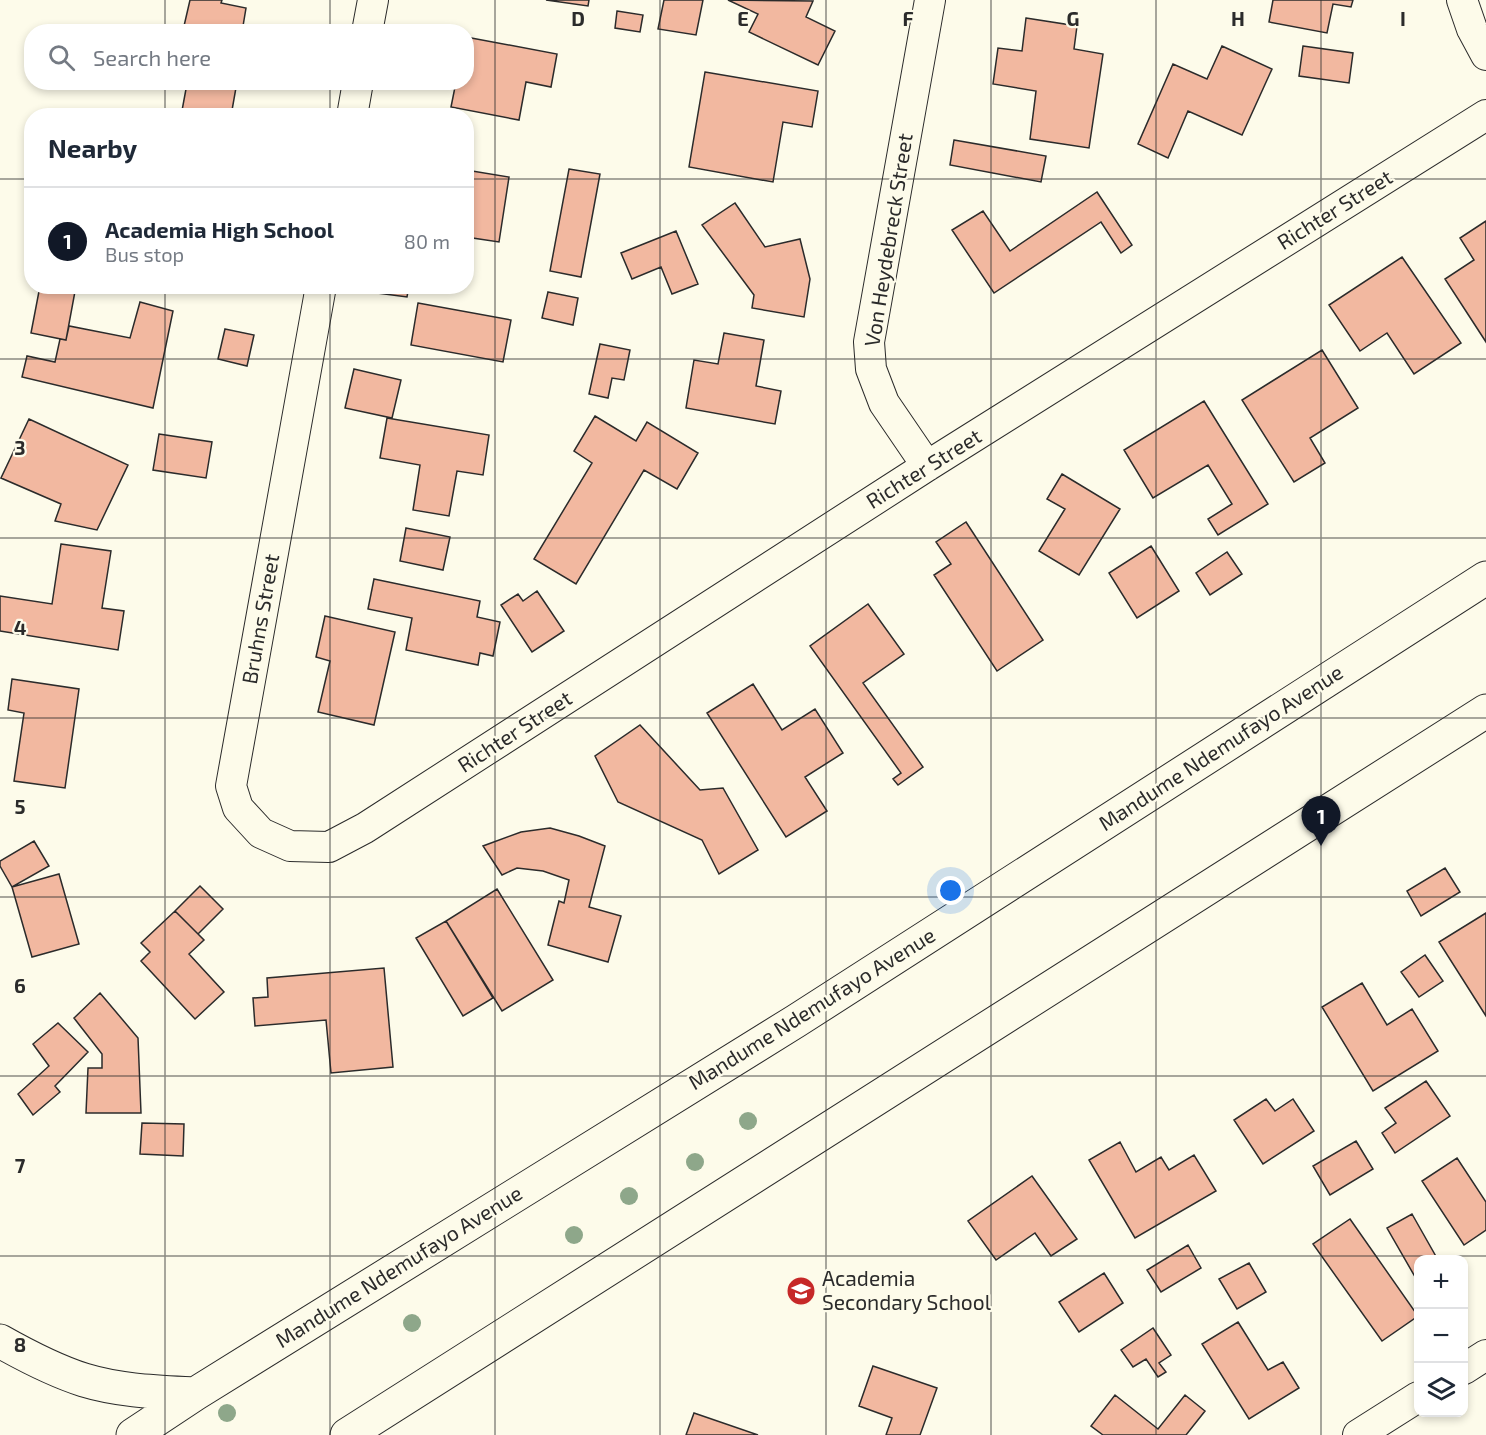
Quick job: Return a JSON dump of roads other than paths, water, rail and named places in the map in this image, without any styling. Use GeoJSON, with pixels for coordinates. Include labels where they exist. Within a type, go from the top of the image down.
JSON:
{"type":"FeatureCollection","features":[{"type":"Feature","properties":{"kind":"main road","name":"Mandume Ndemufayo Avenue"},"geometry":{"type":"LineString","coordinates":[[134,1435],[195,1394],[806,1014],[1486,578]]}},
{"type":"Feature","properties":{"kind":"main road"},"geometry":{"type":"LineString","coordinates":[[347,1435],[1486,711]]}},
{"type":"Feature","properties":{"kind":"main road"},"geometry":{"type":"LineString","coordinates":[[0,1341],[84,1380],[141,1392],[195,1394]]}},
{"type":"Feature","properties":{"kind":"street"},"geometry":{"type":"LineString","coordinates":[[368,24],[373,0]]}},
{"type":"Feature","properties":{"kind":"street","name":"Von Heydebreck Street"},"geometry":{"type":"LineString","coordinates":[[927,466],[884,403],[871,369],[869,342],[930,0]]}},
{"type":"Feature","properties":{"kind":"street"},"geometry":{"type":"LineString","coordinates":[[1462,0],[1472,29],[1486,55]]}},
{"type":"Feature","properties":{"kind":"street"},"geometry":{"type":"LineString","coordinates":[[353,108],[357,90]]}},
{"type":"Feature","properties":{"kind":"street","name":"Richter Street"},"geometry":{"type":"LineString","coordinates":[[365,828],[927,466],[1486,115]]}},
{"type":"Feature","properties":{"kind":"street","name":"Bruhns Street"},"geometry":{"type":"LineString","coordinates":[[320,294],[231,786],[238,808],[261,833],[290,846],[329,847],[365,828]]}},
{"type":"Feature","properties":{"kind":"street"},"geometry":{"type":"LineString","coordinates":[[1468,1366],[1486,1355]]}},
{"type":"Feature","properties":{"kind":"street"},"geometry":{"type":"LineString","coordinates":[[1358,1435],[1414,1400]]}},
{"type":"Feature","properties":{"kind":"place","name":"Academia High School"},"geometry":{"type":"Point","coordinates":[1321,846]}},
{"type":"Feature","properties":{"kind":"place","name":"Academia Secondary School"},"geometry":{"type":"Point","coordinates":[801,1291]}}]}
